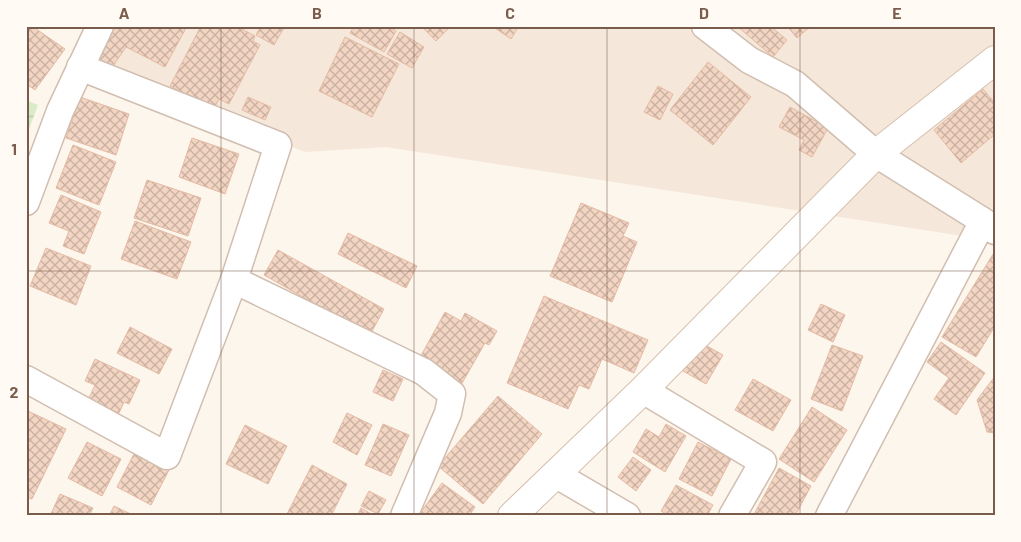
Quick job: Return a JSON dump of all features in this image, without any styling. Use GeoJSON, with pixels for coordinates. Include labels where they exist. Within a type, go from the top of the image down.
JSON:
{"type":"FeatureCollection","features":[{"type":"Feature","properties":{"kind":"street"},"geometry":{"type":"LineString","coordinates":[[26,202],[60,111],[100,26]]}},
{"type":"Feature","properties":{"kind":"street"},"geometry":{"type":"LineString","coordinates":[[705,26],[748,60],[795,84],[876,154],[989,226],[829,516]]}},
{"type":"Feature","properties":{"kind":"street"},"geometry":{"type":"LineString","coordinates":[[512,516],[643,390],[876,154],[995,60]]}},
{"type":"Feature","properties":{"kind":"street"},"geometry":{"type":"LineString","coordinates":[[26,379],[167,456],[234,280],[278,145],[80,67]]}},
{"type":"Feature","properties":{"kind":"street"},"geometry":{"type":"LineString","coordinates":[[234,280],[424,372],[452,394],[448,413],[404,516]]}},
{"type":"Feature","properties":{"kind":"street"},"geometry":{"type":"LineString","coordinates":[[643,390],[763,462],[732,516]]}},
{"type":"Feature","properties":{"kind":"street"},"geometry":{"type":"LineString","coordinates":[[555,474],[628,516]]}},
{"type":"Feature","properties":{"kind":"shaded area"},"geometry":{"type":"Polygon","coordinates":[[[107,26],[995,26],[995,241],[386,147],[305,152],[134,82],[114,78],[107,26]]]}},
{"type":"Feature","properties":{"kind":"green space"},"geometry":{"type":"Polygon","coordinates":[[[26,100],[38,105],[26,137],[26,100]]]}},
{"type":"Feature","properties":{"kind":"building"},"geometry":{"type":"Polygon","coordinates":[[[26,26],[32,26],[65,49],[35,90],[26,84],[26,26]]]}},
{"type":"Feature","properties":{"kind":"building"},"geometry":{"type":"Polygon","coordinates":[[[109,26],[187,26],[165,67],[126,47],[109,72],[89,62],[109,26]]]}},
{"type":"Feature","properties":{"kind":"building"},"geometry":{"type":"Polygon","coordinates":[[[201,26],[236,26],[255,36],[253,41],[260,45],[229,104],[219,99],[214,109],[170,86],[201,26]]]}},
{"type":"Feature","properties":{"kind":"building"},"geometry":{"type":"Polygon","coordinates":[[[261,26],[285,26],[274,45],[256,35],[261,26]]]}},
{"type":"Feature","properties":{"kind":"building"},"geometry":{"type":"Polygon","coordinates":[[[354,26],[388,26],[396,31],[384,52],[350,33],[354,26]]]}},
{"type":"Feature","properties":{"kind":"building"},"geometry":{"type":"Polygon","coordinates":[[[421,26],[451,26],[436,41],[421,26]]]}},
{"type":"Feature","properties":{"kind":"building"},"geometry":{"type":"Polygon","coordinates":[[[492,26],[519,26],[511,39],[492,26]]]}},
{"type":"Feature","properties":{"kind":"building"},"geometry":{"type":"Polygon","coordinates":[[[737,26],[770,26],[787,40],[773,57],[737,26]]]}},
{"type":"Feature","properties":{"kind":"building"},"geometry":{"type":"Polygon","coordinates":[[[787,26],[811,26],[797,38],[787,26]]]}},
{"type":"Feature","properties":{"kind":"building"},"geometry":{"type":"Polygon","coordinates":[[[400,32],[424,47],[412,68],[387,54],[400,32]]]}},
{"type":"Feature","properties":{"kind":"building"},"geometry":{"type":"Polygon","coordinates":[[[345,37],[399,64],[372,117],[319,91],[345,37]]]}},
{"type":"Feature","properties":{"kind":"building"},"geometry":{"type":"Polygon","coordinates":[[[708,62],[751,97],[713,145],[670,110],[708,62]]]}},
{"type":"Feature","properties":{"kind":"building"},"geometry":{"type":"Polygon","coordinates":[[[658,86],[673,94],[660,120],[644,112],[658,86]]]}},
{"type":"Feature","properties":{"kind":"building"},"geometry":{"type":"Polygon","coordinates":[[[983,89],[995,103],[995,134],[961,163],[934,130],[983,89]]]}},
{"type":"Feature","properties":{"kind":"building"},"geometry":{"type":"Polygon","coordinates":[[[80,97],[129,114],[116,155],[66,138],[80,97]]]}},
{"type":"Feature","properties":{"kind":"building"},"geometry":{"type":"Polygon","coordinates":[[[248,97],[271,107],[265,120],[242,110],[248,97]]]}},
{"type":"Feature","properties":{"kind":"building"},"geometry":{"type":"Polygon","coordinates":[[[790,107],[828,128],[812,157],[799,150],[804,140],[779,127],[790,107]]]}},
{"type":"Feature","properties":{"kind":"building"},"geometry":{"type":"Polygon","coordinates":[[[192,138],[239,154],[225,194],[179,177],[192,138]]]}},
{"type":"Feature","properties":{"kind":"building"},"geometry":{"type":"Polygon","coordinates":[[[73,145],[116,162],[99,205],[56,188],[73,145]]]}},
{"type":"Feature","properties":{"kind":"building"},"geometry":{"type":"Polygon","coordinates":[[[147,180],[201,198],[188,236],[134,218],[147,180]]]}},
{"type":"Feature","properties":{"kind":"building"},"geometry":{"type":"Polygon","coordinates":[[[61,195],[101,212],[84,254],[63,246],[69,231],[49,223],[61,195]]]}},
{"type":"Feature","properties":{"kind":"building"},"geometry":{"type":"Polygon","coordinates":[[[581,203],[629,223],[623,236],[637,242],[612,302],[550,276],[581,203]]]}},
{"type":"Feature","properties":{"kind":"building"},"geometry":{"type":"Polygon","coordinates":[[[135,221],[191,242],[177,279],[121,259],[135,221]]]}},
{"type":"Feature","properties":{"kind":"building"},"geometry":{"type":"Polygon","coordinates":[[[348,233],[417,266],[406,288],[338,254],[348,233]]]}},
{"type":"Feature","properties":{"kind":"building"},"geometry":{"type":"Polygon","coordinates":[[[46,248],[91,266],[76,305],[30,286],[46,248]]]}},
{"type":"Feature","properties":{"kind":"building"},"geometry":{"type":"Polygon","coordinates":[[[278,250],[384,309],[370,335],[264,275],[278,250]]]}},
{"type":"Feature","properties":{"kind":"building"},"geometry":{"type":"Polygon","coordinates":[[[995,251],[995,326],[976,357],[942,337],[995,251]]]}},
{"type":"Feature","properties":{"kind":"building"},"geometry":{"type":"Polygon","coordinates":[[[544,296],[648,340],[634,373],[602,359],[589,389],[579,385],[568,409],[507,383],[544,296]]]}},
{"type":"Feature","properties":{"kind":"building"},"geometry":{"type":"Polygon","coordinates":[[[821,304],[845,315],[833,342],[808,330],[821,304]]]}},
{"type":"Feature","properties":{"kind":"building"},"geometry":{"type":"Polygon","coordinates":[[[445,312],[461,321],[465,313],[497,331],[489,345],[485,343],[461,385],[418,361],[445,312]]]}},
{"type":"Feature","properties":{"kind":"building"},"geometry":{"type":"Polygon","coordinates":[[[130,327],[172,349],[159,374],[117,353],[130,327]]]}},
{"type":"Feature","properties":{"kind":"building"},"geometry":{"type":"Polygon","coordinates":[[[700,342],[723,355],[706,384],[683,371],[700,342]]]}},
{"type":"Feature","properties":{"kind":"building"},"geometry":{"type":"Polygon","coordinates":[[[941,342],[985,373],[956,415],[934,399],[949,378],[927,362],[941,342]]]}},
{"type":"Feature","properties":{"kind":"building"},"geometry":{"type":"Polygon","coordinates":[[[832,345],[863,356],[842,411],[811,399],[832,345]]]}},
{"type":"Feature","properties":{"kind":"building"},"geometry":{"type":"Polygon","coordinates":[[[95,359],[140,380],[129,404],[124,402],[119,413],[88,400],[95,385],[85,381],[95,359]]]}},
{"type":"Feature","properties":{"kind":"building"},"geometry":{"type":"Polygon","coordinates":[[[383,370],[403,379],[393,401],[373,392],[383,370]]]}},
{"type":"Feature","properties":{"kind":"building"},"geometry":{"type":"Polygon","coordinates":[[[995,376],[995,433],[987,432],[977,400],[995,376]]]}},
{"type":"Feature","properties":{"kind":"building"},"geometry":{"type":"Polygon","coordinates":[[[753,379],[791,400],[773,431],[735,410],[753,379]]]}},
{"type":"Feature","properties":{"kind":"building"},"geometry":{"type":"Polygon","coordinates":[[[498,396],[542,434],[483,504],[438,466],[498,396]]]}},
{"type":"Feature","properties":{"kind":"building"},"geometry":{"type":"Polygon","coordinates":[[[812,407],[847,430],[814,482],[779,459],[812,407]]]}},
{"type":"Feature","properties":{"kind":"building"},"geometry":{"type":"Polygon","coordinates":[[[26,410],[66,429],[32,499],[26,497],[26,410]]]}},
{"type":"Feature","properties":{"kind":"building"},"geometry":{"type":"Polygon","coordinates":[[[347,413],[372,425],[357,455],[333,442],[347,413]]]}},
{"type":"Feature","properties":{"kind":"building"},"geometry":{"type":"Polygon","coordinates":[[[383,424],[409,435],[391,476],[365,465],[383,424]]]}},
{"type":"Feature","properties":{"kind":"building"},"geometry":{"type":"Polygon","coordinates":[[[666,424],[686,436],[665,472],[633,452],[646,429],[659,437],[666,424]]]}},
{"type":"Feature","properties":{"kind":"building"},"geometry":{"type":"Polygon","coordinates":[[[245,425],[287,446],[268,484],[226,464],[245,425]]]}},
{"type":"Feature","properties":{"kind":"building"},"geometry":{"type":"Polygon","coordinates":[[[87,442],[121,459],[102,496],[68,478],[87,442]]]}},
{"type":"Feature","properties":{"kind":"building"},"geometry":{"type":"Polygon","coordinates":[[[698,442],[731,459],[712,496],[679,479],[698,442]]]}},
{"type":"Feature","properties":{"kind":"building"},"geometry":{"type":"Polygon","coordinates":[[[136,450],[170,468],[151,505],[117,487],[136,450]]]}},
{"type":"Feature","properties":{"kind":"building"},"geometry":{"type":"Polygon","coordinates":[[[633,457],[651,470],[636,491],[618,477],[633,457]]]}},
{"type":"Feature","properties":{"kind":"building"},"geometry":{"type":"Polygon","coordinates":[[[312,465],[347,484],[331,516],[286,516],[312,465]]]}},
{"type":"Feature","properties":{"kind":"building"},"geometry":{"type":"Polygon","coordinates":[[[779,468],[811,486],[795,516],[753,516],[779,468]]]}},
{"type":"Feature","properties":{"kind":"building"},"geometry":{"type":"Polygon","coordinates":[[[442,483],[475,507],[469,516],[418,516],[442,483]]]}},
{"type":"Feature","properties":{"kind":"building"},"geometry":{"type":"Polygon","coordinates":[[[676,485],[713,505],[707,516],[670,516],[661,511],[676,485]]]}},
{"type":"Feature","properties":{"kind":"building"},"geometry":{"type":"Polygon","coordinates":[[[369,491],[386,500],[378,514],[361,506],[369,491]]]}},
{"type":"Feature","properties":{"kind":"building"},"geometry":{"type":"Polygon","coordinates":[[[60,494],[93,508],[89,516],[50,516],[60,494]]]}},
{"type":"Feature","properties":{"kind":"building"},"geometry":{"type":"Polygon","coordinates":[[[114,506],[135,516],[109,516],[114,506]]]}},
{"type":"Feature","properties":{"kind":"building"},"geometry":{"type":"Polygon","coordinates":[[[361,508],[375,516],[357,516],[361,508]]]}}]}
